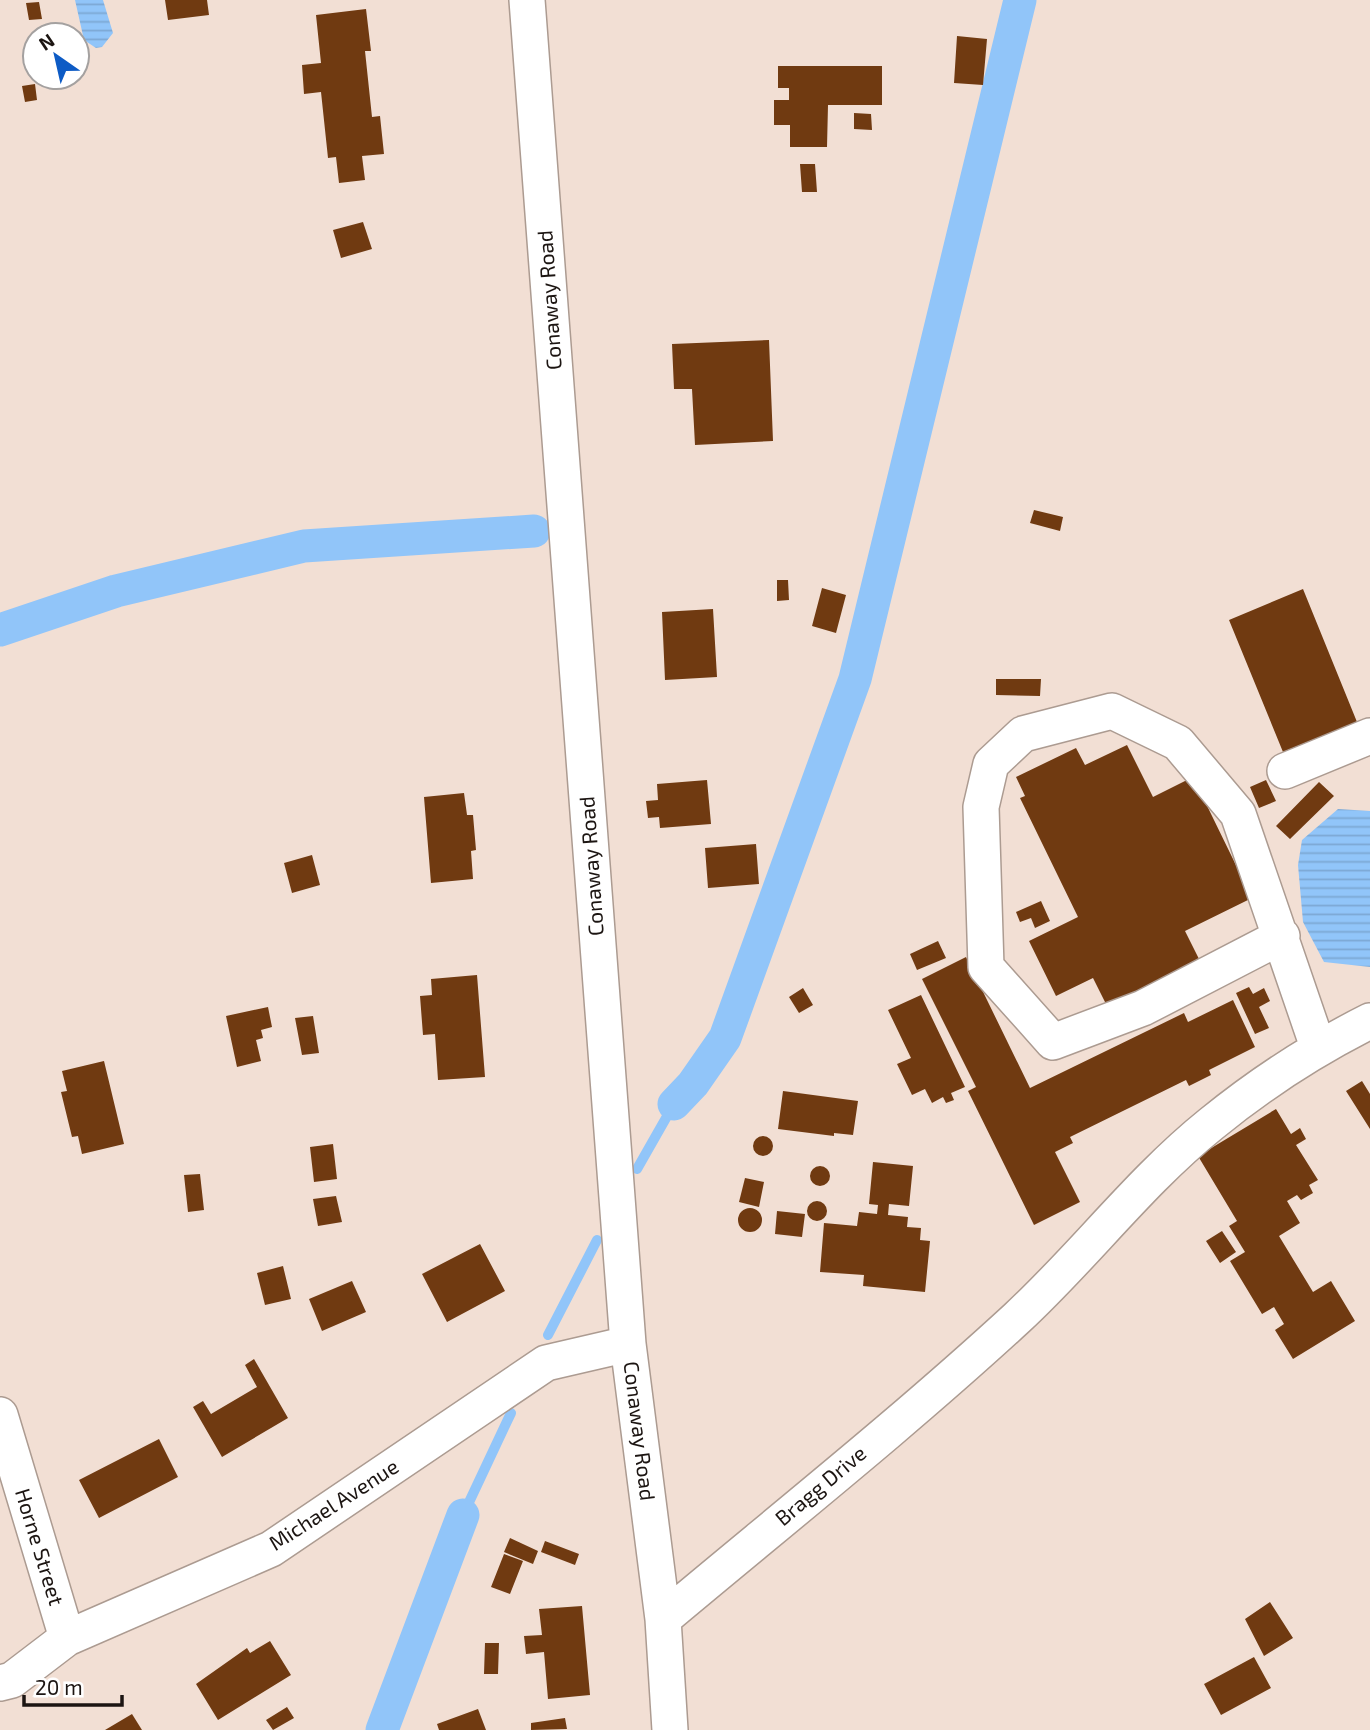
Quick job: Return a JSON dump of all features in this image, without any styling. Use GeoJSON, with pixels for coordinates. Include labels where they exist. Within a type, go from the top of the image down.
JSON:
{"type":"FeatureCollection","features":[{"type":"Feature","properties":{"kind":"street","name":"Conaway Road"},"geometry":{"type":"LineString","coordinates":[[527,0],[628,1344],[663,1619],[670,1730]]}},
{"type":"Feature","properties":{"kind":"street"},"geometry":{"type":"LineString","coordinates":[[1282,936],[1143,1008],[1053,1042],[986,967],[981,807],[991,764],[1023,734],[1112,711],[1178,743],[1238,814],[1282,936],[1318,1047]]}},
{"type":"Feature","properties":{"kind":"street"},"geometry":{"type":"LineString","coordinates":[[1285,771],[1370,736]]}},
{"type":"Feature","properties":{"kind":"street","name":"Bragg Drive"},"geometry":{"type":"LineString","coordinates":[[663,1619],[980,1352],[1042,1294],[1160,1171],[1210,1124],[1318,1047],[1370,1021]]}},
{"type":"Feature","properties":{"kind":"street","name":"Michael Avenue"},"geometry":{"type":"LineString","coordinates":[[0,1683],[12,1681],[67,1638],[271,1549],[546,1363],[628,1344]]}},
{"type":"Feature","properties":{"kind":"street","name":"Horne Street"},"geometry":{"type":"LineString","coordinates":[[0,1415],[67,1638]]}},
{"type":"Feature","properties":{"kind":"water"},"geometry":{"type":"Polygon","coordinates":[[[75,0],[103,0],[113,33],[102,47],[96,48],[91,45],[91,21],[80,21],[75,0]]]}},
{"type":"Feature","properties":{"kind":"water"},"geometry":{"type":"Polygon","coordinates":[[[1338,809],[1370,811],[1370,967],[1324,962],[1303,922],[1298,865],[1302,840],[1338,809]]]}},
{"type":"Feature","properties":{"kind":"building"},"geometry":{"type":"Polygon","coordinates":[[[165,0],[207,0],[209,15],[168,20],[165,0]]]}},
{"type":"Feature","properties":{"kind":"building"},"geometry":{"type":"Polygon","coordinates":[[[39,2],[42,19],[29,20],[26,3],[39,2]]]}},
{"type":"Feature","properties":{"kind":"building"},"geometry":{"type":"Polygon","coordinates":[[[366,9],[371,51],[365,51],[372,117],[380,116],[384,154],[362,156],[365,180],[339,183],[336,157],[328,158],[321,92],[304,94],[302,65],[321,63],[316,15],[366,9]]]}},
{"type":"Feature","properties":{"kind":"building"},"geometry":{"type":"Polygon","coordinates":[[[957,36],[987,39],[983,85],[954,83],[957,36]]]}},
{"type":"Feature","properties":{"kind":"building"},"geometry":{"type":"Polygon","coordinates":[[[778,66],[882,66],[882,105],[828,105],[827,147],[790,147],[790,125],[774,125],[774,100],[789,100],[789,88],[778,88],[778,66]]]}},
{"type":"Feature","properties":{"kind":"building"},"geometry":{"type":"Polygon","coordinates":[[[23,91],[36,91],[37,100],[25,102],[23,91]]]}},
{"type":"Feature","properties":{"kind":"building"},"geometry":{"type":"Polygon","coordinates":[[[854,113],[871,114],[872,130],[854,129],[854,113]]]}},
{"type":"Feature","properties":{"kind":"building"},"geometry":{"type":"Polygon","coordinates":[[[800,164],[815,164],[817,192],[802,192],[800,164]]]}},
{"type":"Feature","properties":{"kind":"building"},"geometry":{"type":"Polygon","coordinates":[[[363,222],[372,249],[341,258],[333,230],[363,222]]]}},
{"type":"Feature","properties":{"kind":"building"},"geometry":{"type":"Polygon","coordinates":[[[769,340],[773,441],[695,445],[692,389],[674,389],[672,344],[769,340]]]}},
{"type":"Feature","properties":{"kind":"building"},"geometry":{"type":"Polygon","coordinates":[[[1034,510],[1063,517],[1060,531],[1030,523],[1034,510]]]}},
{"type":"Feature","properties":{"kind":"building"},"geometry":{"type":"Polygon","coordinates":[[[777,580],[788,580],[789,600],[777,601],[777,580]]]}},
{"type":"Feature","properties":{"kind":"building"},"geometry":{"type":"Polygon","coordinates":[[[822,588],[846,595],[836,633],[812,626],[822,588]]]}},
{"type":"Feature","properties":{"kind":"building"},"geometry":{"type":"Polygon","coordinates":[[[1303,589],[1357,722],[1283,752],[1229,620],[1303,589]]]}},
{"type":"Feature","properties":{"kind":"building"},"geometry":{"type":"Polygon","coordinates":[[[713,609],[717,677],[665,680],[662,612],[713,609]]]}},
{"type":"Feature","properties":{"kind":"building"},"geometry":{"type":"Polygon","coordinates":[[[996,679],[1041,679],[1040,696],[996,695],[996,679]]]}},
{"type":"Feature","properties":{"kind":"building"},"geometry":{"type":"Polygon","coordinates":[[[1127,745],[1153,797],[1193,777],[1252,898],[1185,931],[1203,967],[1110,1012],[1093,978],[1056,996],[1029,941],[1078,917],[1020,798],[1025,796],[1016,777],[1076,748],[1085,765],[1127,745]]]}},
{"type":"Feature","properties":{"kind":"building"},"geometry":{"type":"Polygon","coordinates":[[[707,780],[711,824],[660,828],[659,817],[648,818],[646,801],[658,800],[657,784],[707,780]]]}},
{"type":"Feature","properties":{"kind":"building"},"geometry":{"type":"Polygon","coordinates":[[[1266,780],[1276,801],[1259,808],[1250,787],[1266,780]]]}},
{"type":"Feature","properties":{"kind":"building"},"geometry":{"type":"Polygon","coordinates":[[[1319,782],[1334,796],[1290,839],[1276,826],[1319,782]]]}},
{"type":"Feature","properties":{"kind":"building"},"geometry":{"type":"Polygon","coordinates":[[[464,793],[467,815],[473,815],[476,850],[471,851],[473,879],[431,883],[424,797],[464,793]]]}},
{"type":"Feature","properties":{"kind":"building"},"geometry":{"type":"Polygon","coordinates":[[[756,844],[759,884],[708,888],[705,848],[756,844]]]}},
{"type":"Feature","properties":{"kind":"building"},"geometry":{"type":"Polygon","coordinates":[[[312,855],[320,885],[292,893],[284,863],[312,855]]]}},
{"type":"Feature","properties":{"kind":"building"},"geometry":{"type":"Polygon","coordinates":[[[1041,901],[1050,921],[1035,928],[1031,918],[1020,922],[1016,912],[1041,901]]]}},
{"type":"Feature","properties":{"kind":"building"},"geometry":{"type":"Polygon","coordinates":[[[938,941],[946,958],[917,970],[910,954],[938,941]]]}},
{"type":"Feature","properties":{"kind":"building"},"geometry":{"type":"Polygon","coordinates":[[[966,957],[1030,1088],[1184,1013],[1188,1022],[1233,1000],[1255,1047],[1209,1070],[1211,1075],[1189,1086],[1186,1080],[1070,1137],[1073,1143],[1055,1152],[1080,1202],[1034,1225],[968,1091],[976,1087],[922,979],[966,957]]]}},
{"type":"Feature","properties":{"kind":"building"},"geometry":{"type":"Polygon","coordinates":[[[477,975],[485,1077],[438,1080],[435,1034],[423,1035],[420,996],[432,995],[431,979],[477,975]]]}},
{"type":"Feature","properties":{"kind":"building"},"geometry":{"type":"Polygon","coordinates":[[[1249,987],[1253,994],[1264,988],[1270,1001],[1259,1007],[1269,1028],[1255,1034],[1236,993],[1249,987]]]}},
{"type":"Feature","properties":{"kind":"building"},"geometry":{"type":"Polygon","coordinates":[[[803,988],[813,1005],[799,1013],[789,997],[803,988]]]}},
{"type":"Feature","properties":{"kind":"building"},"geometry":{"type":"Polygon","coordinates":[[[921,995],[965,1087],[951,1093],[954,1100],[946,1103],[943,1097],[932,1103],[925,1089],[912,1095],[897,1064],[911,1058],[888,1010],[921,995]]]}},
{"type":"Feature","properties":{"kind":"building"},"geometry":{"type":"Polygon","coordinates":[[[268,1007],[272,1027],[261,1030],[263,1038],[256,1040],[261,1061],[237,1067],[226,1016],[268,1007]]]}},
{"type":"Feature","properties":{"kind":"building"},"geometry":{"type":"Polygon","coordinates":[[[313,1016],[319,1053],[302,1055],[295,1018],[313,1016]]]}},
{"type":"Feature","properties":{"kind":"building"},"geometry":{"type":"Polygon","coordinates":[[[104,1061],[124,1144],[82,1154],[78,1136],[72,1137],[61,1092],[67,1091],[62,1071],[104,1061]]]}},
{"type":"Feature","properties":{"kind":"building"},"geometry":{"type":"Polygon","coordinates":[[[1362,1081],[1370,1094],[1370,1129],[1346,1091],[1362,1081]]]}},
{"type":"Feature","properties":{"kind":"building"},"geometry":{"type":"Polygon","coordinates":[[[783,1091],[858,1101],[853,1135],[834,1133],[834,1136],[778,1129],[783,1091]]]}},
{"type":"Feature","properties":{"kind":"building"},"geometry":{"type":"Polygon","coordinates":[[[1276,1109],[1291,1134],[1300,1128],[1306,1139],[1296,1145],[1318,1180],[1309,1185],[1313,1193],[1301,1200],[1297,1195],[1287,1201],[1300,1223],[1279,1236],[1313,1292],[1331,1281],[1355,1321],[1293,1359],[1275,1330],[1284,1324],[1274,1307],[1262,1314],[1230,1261],[1245,1252],[1229,1226],[1237,1221],[1198,1156],[1276,1109]]]}},
{"type":"Feature","properties":{"kind":"building"},"geometry":{"type":"Polygon","coordinates":[[[763,1136],[770,1139],[773,1146],[770,1153],[763,1156],[756,1153],[753,1146],[756,1139],[763,1136]]]}},
{"type":"Feature","properties":{"kind":"building"},"geometry":{"type":"Polygon","coordinates":[[[333,1144],[337,1179],[314,1182],[310,1147],[333,1144]]]}},
{"type":"Feature","properties":{"kind":"building"},"geometry":{"type":"Polygon","coordinates":[[[873,1162],[913,1166],[909,1206],[889,1204],[888,1215],[908,1217],[907,1227],[921,1228],[920,1240],[930,1241],[925,1292],[863,1286],[864,1275],[820,1272],[824,1223],[857,1226],[859,1212],[877,1214],[878,1205],[869,1204],[873,1162]]]}},
{"type":"Feature","properties":{"kind":"building"},"geometry":{"type":"Polygon","coordinates":[[[816,1166],[824,1166],[830,1176],[824,1186],[816,1186],[810,1180],[810,1172],[816,1166]]]}},
{"type":"Feature","properties":{"kind":"building"},"geometry":{"type":"Polygon","coordinates":[[[200,1174],[204,1210],[188,1212],[184,1175],[200,1174]]]}},
{"type":"Feature","properties":{"kind":"building"},"geometry":{"type":"Polygon","coordinates":[[[745,1178],[764,1182],[759,1207],[739,1202],[745,1178]]]}},
{"type":"Feature","properties":{"kind":"building"},"geometry":{"type":"Polygon","coordinates":[[[336,1196],[342,1222],[318,1226],[313,1199],[336,1196]]]}},
{"type":"Feature","properties":{"kind":"building"},"geometry":{"type":"Polygon","coordinates":[[[817,1201],[824,1204],[827,1211],[824,1218],[817,1221],[810,1218],[807,1211],[810,1204],[817,1201]]]}},
{"type":"Feature","properties":{"kind":"building"},"geometry":{"type":"Polygon","coordinates":[[[750,1208],[758,1212],[762,1220],[758,1228],[750,1232],[742,1228],[738,1220],[742,1212],[750,1208]]]}},
{"type":"Feature","properties":{"kind":"building"},"geometry":{"type":"Polygon","coordinates":[[[777,1211],[805,1214],[802,1237],[775,1234],[777,1211]]]}},
{"type":"Feature","properties":{"kind":"building"},"geometry":{"type":"Polygon","coordinates":[[[1222,1231],[1236,1252],[1220,1263],[1206,1241],[1222,1231]]]}},
{"type":"Feature","properties":{"kind":"building"},"geometry":{"type":"Polygon","coordinates":[[[480,1244],[505,1291],[447,1322],[422,1274],[480,1244]]]}},
{"type":"Feature","properties":{"kind":"building"},"geometry":{"type":"Polygon","coordinates":[[[283,1266],[291,1299],[265,1305],[257,1273],[283,1266]]]}},
{"type":"Feature","properties":{"kind":"building"},"geometry":{"type":"Polygon","coordinates":[[[352,1281],[366,1312],[322,1331],[309,1299],[352,1281]]]}},
{"type":"Feature","properties":{"kind":"building"},"geometry":{"type":"Polygon","coordinates":[[[254,1359],[288,1418],[222,1457],[193,1407],[203,1401],[211,1414],[257,1387],[245,1365],[254,1359]]]}},
{"type":"Feature","properties":{"kind":"building"},"geometry":{"type":"Polygon","coordinates":[[[159,1439],[178,1477],[99,1518],[79,1480],[159,1439]]]}},
{"type":"Feature","properties":{"kind":"building"},"geometry":{"type":"Polygon","coordinates":[[[510,1538],[538,1551],[533,1564],[504,1552],[510,1538]]]}},
{"type":"Feature","properties":{"kind":"building"},"geometry":{"type":"Polygon","coordinates":[[[545,1541],[579,1554],[575,1565],[541,1552],[545,1541]]]}},
{"type":"Feature","properties":{"kind":"building"},"geometry":{"type":"Polygon","coordinates":[[[504,1554],[523,1561],[510,1594],[491,1587],[504,1554]]]}},
{"type":"Feature","properties":{"kind":"building"},"geometry":{"type":"Polygon","coordinates":[[[1270,1602],[1293,1638],[1264,1656],[1245,1619],[1270,1602]]]}},
{"type":"Feature","properties":{"kind":"building"},"geometry":{"type":"Polygon","coordinates":[[[582,1606],[590,1695],[548,1699],[544,1652],[526,1654],[524,1636],[542,1635],[539,1609],[582,1606]]]}},
{"type":"Feature","properties":{"kind":"building"},"geometry":{"type":"Polygon","coordinates":[[[270,1641],[291,1675],[218,1720],[196,1684],[247,1648],[250,1653],[270,1641]]]}},
{"type":"Feature","properties":{"kind":"building"},"geometry":{"type":"Polygon","coordinates":[[[485,1643],[499,1643],[498,1674],[484,1674],[485,1643]]]}},
{"type":"Feature","properties":{"kind":"building"},"geometry":{"type":"Polygon","coordinates":[[[1254,1657],[1271,1688],[1221,1715],[1204,1684],[1254,1657]]]}},
{"type":"Feature","properties":{"kind":"building"},"geometry":{"type":"Polygon","coordinates":[[[287,1707],[294,1718],[273,1730],[266,1720],[287,1707]]]}},
{"type":"Feature","properties":{"kind":"building"},"geometry":{"type":"Polygon","coordinates":[[[478,1709],[486,1730],[439,1730],[437,1724],[478,1709]]]}},
{"type":"Feature","properties":{"kind":"building"},"geometry":{"type":"Polygon","coordinates":[[[132,1714],[142,1730],[105,1730],[132,1714]]]}},
{"type":"Feature","properties":{"kind":"building"},"geometry":{"type":"Polygon","coordinates":[[[565,1718],[567,1729],[531,1730],[531,1723],[565,1718]]]}},
{"type":"Feature","properties":{"kind":"waterway"},"geometry":{"type":"LineString","coordinates":[[674,1104],[693,1084],[725,1038],[855,679],[1020,0]]}},
{"type":"Feature","properties":{"kind":"waterway"},"geometry":{"type":"LineString","coordinates":[[0,630],[116,591],[304,546],[534,531]]}},
{"type":"Feature","properties":{"kind":"waterway"},"geometry":{"type":"LineString","coordinates":[[637,1169],[674,1104]]}},
{"type":"Feature","properties":{"kind":"waterway"},"geometry":{"type":"LineString","coordinates":[[548,1335],[597,1240]]}},
{"type":"Feature","properties":{"kind":"waterway"},"geometry":{"type":"LineString","coordinates":[[463,1515],[511,1413]]}},
{"type":"Feature","properties":{"kind":"waterway"},"geometry":{"type":"LineString","coordinates":[[382,1730],[463,1515]]}}]}
